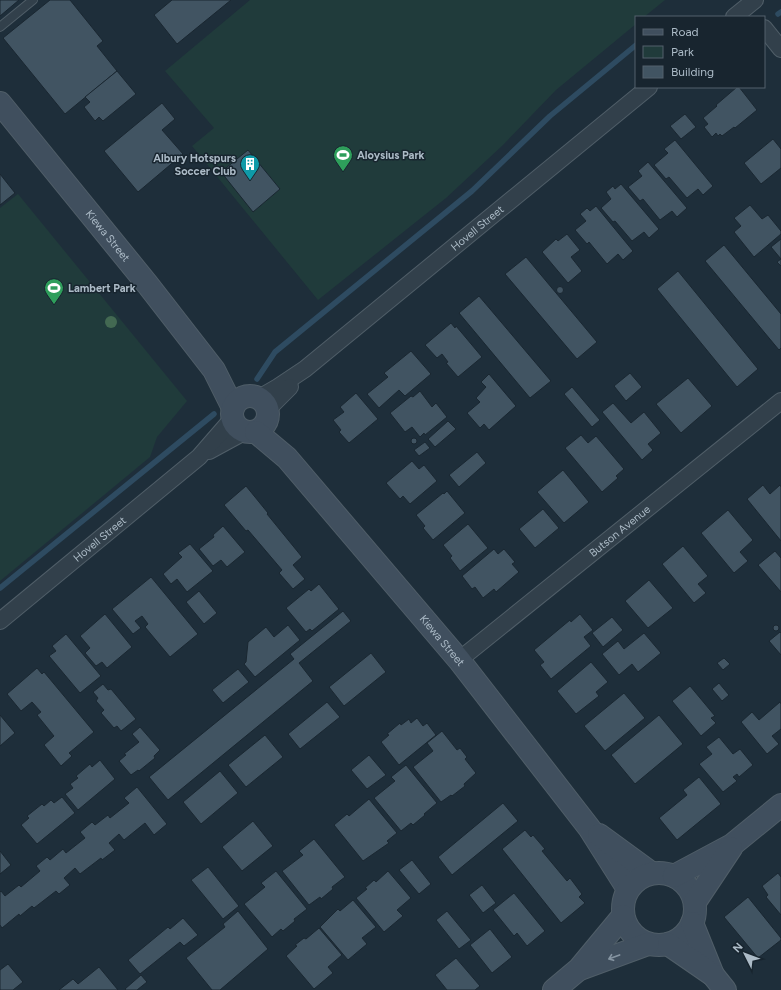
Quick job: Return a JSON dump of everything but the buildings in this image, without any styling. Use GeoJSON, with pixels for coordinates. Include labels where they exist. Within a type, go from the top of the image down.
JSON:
{"type":"FeatureCollection","features":[{"type":"Feature","properties":{"kind":"street"},"geometry":{"type":"LineString","coordinates":[[735,16],[749,6]]}},
{"type":"Feature","properties":{"kind":"street"},"geometry":{"type":"LineString","coordinates":[[765,29],[781,49]]}},
{"type":"Feature","properties":{"kind":"street","name":"Hovell Street"},"geometry":{"type":"LineString","coordinates":[[0,621],[251,414],[278,387],[305,369],[648,88]]}},
{"type":"Feature","properties":{"kind":"street","name":"Kiewa Street"},"geometry":{"type":"LineString","coordinates":[[0,103],[148,285],[214,370],[459,660],[590,829],[628,889]]}},
{"type":"Feature","properties":{"kind":"street","name":"Butson Avenue"},"geometry":{"type":"LineString","coordinates":[[459,660],[781,401]]}},
{"type":"Feature","properties":{"kind":"street"},"geometry":{"type":"LineString","coordinates":[[674,876],[732,845],[781,805]]}},
{"type":"Feature","properties":{"kind":"street","name":"Kiewa Street"},"geometry":{"type":"LineString","coordinates":[[590,829],[651,873]]}},
{"type":"Feature","properties":{"kind":"street"},"geometry":{"type":"LineString","coordinates":[[579,970],[682,936],[693,912],[732,845]]}},
{"type":"Feature","properties":{"kind":"street"},"geometry":{"type":"LineString","coordinates":[[651,873],[667,873],[688,886],[693,912],[719,982],[658,944],[640,940],[632,933],[626,925],[622,906],[624,897],[634,881],[651,873]]}},
{"type":"Feature","properties":{"kind":"street"},"geometry":{"type":"LineString","coordinates":[[554,990],[579,970],[623,916]]}},
{"type":"Feature","properties":{"kind":"lane"},"geometry":{"type":"LineString","coordinates":[[0,27],[33,0]]}},
{"type":"Feature","properties":{"kind":"green space","name":"Aloysius Park"},"geometry":{"type":"Polygon","coordinates":[[[250,0],[665,0],[645,16],[635,16],[635,25],[556,90],[503,145],[446,198],[318,300],[192,146],[214,128],[165,71],[250,0]]]}},
{"type":"Feature","properties":{"kind":"green space","name":"Lambert Park"},"geometry":{"type":"Polygon","coordinates":[[[18,194],[187,401],[157,437],[150,457],[0,581],[0,208],[18,194]]]}},
{"type":"Feature","properties":{"kind":"waterway"},"geometry":{"type":"LineString","coordinates":[[257,379],[275,352],[472,191],[550,116],[635,46]]}},
{"type":"Feature","properties":{"kind":"waterway"},"geometry":{"type":"LineString","coordinates":[[0,588],[214,414]]}},
{"type":"Feature","properties":{"kind":"place","name":"Aloysius Park"},"geometry":{"type":"Point","coordinates":[343,172]}},
{"type":"Feature","properties":{"kind":"place","name":"Albury Hotspurs Soccer Club"},"geometry":{"type":"Point","coordinates":[250,181]}},
{"type":"Feature","properties":{"kind":"place","name":"Lambert Park"},"geometry":{"type":"Point","coordinates":[54,305]}}]}
